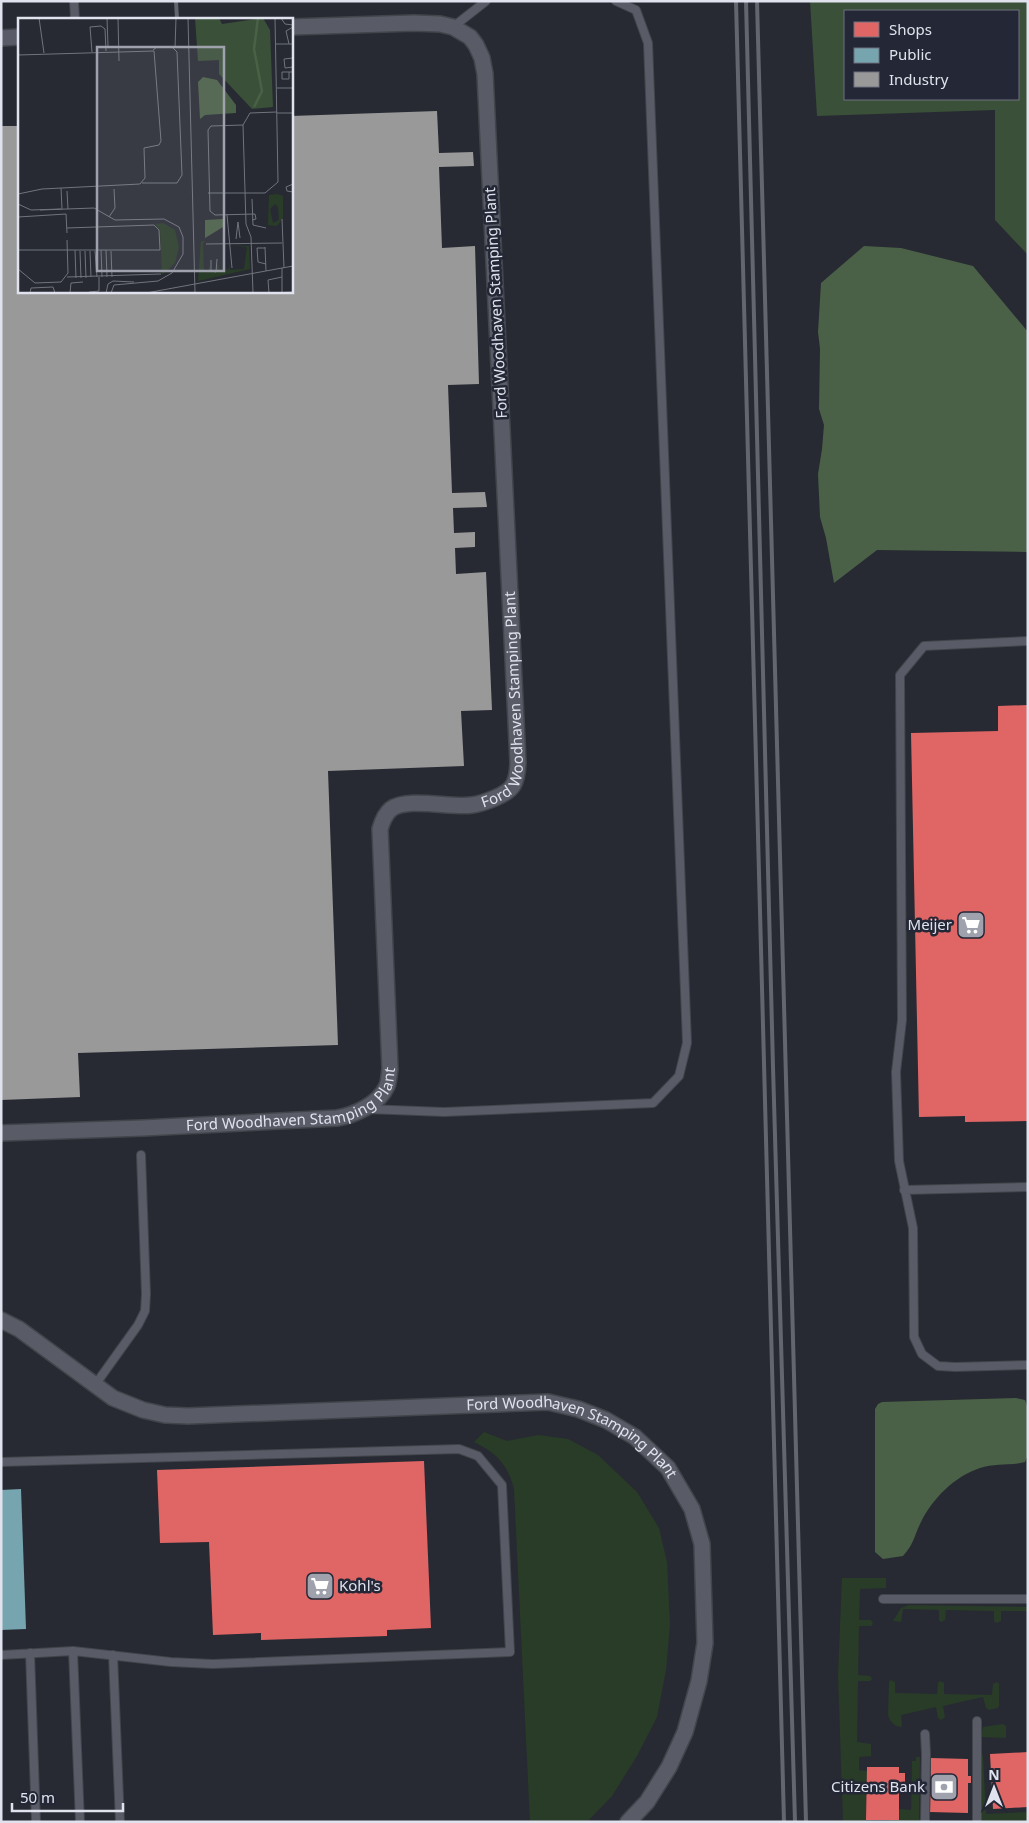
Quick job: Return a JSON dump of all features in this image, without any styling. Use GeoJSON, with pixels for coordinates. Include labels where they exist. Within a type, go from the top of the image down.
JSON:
{"type":"FeatureCollection","features":[{"type":"Feature","properties":{"kind":"street","name":"Ford Woodhaven Stamping Plant"},"geometry":{"type":"LineString","coordinates":[[1,1134],[337,1118],[351,1116],[363,1109],[383,1093],[388,1085],[390,1069],[380,829],[383,820],[392,808],[408,804],[471,805],[489,801],[504,794],[513,787],[517,777],[518,753],[485,74],[482,58],[470,37],[453,27],[440,24],[414,23],[292,27]]}},
{"type":"Feature","properties":{"kind":"street"},"geometry":{"type":"LineString","coordinates":[[1,38],[18,37]]}},
{"type":"Feature","properties":{"kind":"street","name":"Ford Woodhaven Stamping Plant"},"geometry":{"type":"LineString","coordinates":[[1,1320],[19,1330],[113,1398],[143,1410],[164,1415],[188,1416],[548,1402],[578,1409],[606,1420],[635,1437],[668,1468],[692,1509],[702,1544],[705,1642],[699,1681],[685,1732],[669,1767],[647,1802],[628,1822]]}},
{"type":"Feature","properties":{"kind":"lane"},"geometry":{"type":"LineString","coordinates":[[74,1],[75,18]]}},
{"type":"Feature","properties":{"kind":"lane"},"geometry":{"type":"LineString","coordinates":[[453,27],[486,1]]}},
{"type":"Feature","properties":{"kind":"lane"},"geometry":{"type":"LineString","coordinates":[[363,1109],[444,1112],[653,1103],[679,1076],[687,1043],[648,43],[636,5],[616,1]]}},
{"type":"Feature","properties":{"kind":"lane"},"geometry":{"type":"LineString","coordinates":[[1028,641],[924,646],[900,675],[902,1020],[896,1072],[899,1161],[913,1228],[914,1337],[922,1354],[938,1366],[955,1368],[1028,1365]]}},
{"type":"Feature","properties":{"kind":"lane"},"geometry":{"type":"LineString","coordinates":[[95,1385],[138,1325],[145,1311],[141,1155]]}},
{"type":"Feature","properties":{"kind":"lane"},"geometry":{"type":"LineString","coordinates":[[904,1190],[1028,1186]]}},
{"type":"Feature","properties":{"kind":"lane"},"geometry":{"type":"LineString","coordinates":[[1,1462],[459,1449],[478,1456],[502,1485],[510,1652],[213,1664],[171,1662],[73,1651],[1,1655]]}},
{"type":"Feature","properties":{"kind":"lane"},"geometry":{"type":"LineString","coordinates":[[883,1598],[1028,1599]]}},
{"type":"Feature","properties":{"kind":"lane"},"geometry":{"type":"LineString","coordinates":[[73,1651],[80,1822]]}},
{"type":"Feature","properties":{"kind":"lane"},"geometry":{"type":"LineString","coordinates":[[30,1653],[36,1822]]}},
{"type":"Feature","properties":{"kind":"lane"},"geometry":{"type":"LineString","coordinates":[[113,1655],[120,1822]]}},
{"type":"Feature","properties":{"kind":"lane"},"geometry":{"type":"LineString","coordinates":[[977,1721],[977,1822]]}},
{"type":"Feature","properties":{"kind":"lane"},"geometry":{"type":"LineString","coordinates":[[925,1734],[925,1822]]}},
{"type":"Feature","properties":{"kind":"shaded area"},"geometry":{"type":"Polygon","coordinates":[[[810,1],[1028,1],[1028,255],[995,220],[995,110],[817,116],[810,1]]]}},
{"type":"Feature","properties":{"kind":"shaded area"},"geometry":{"type":"Polygon","coordinates":[[[864,246],[901,248],[973,266],[1028,332],[1028,552],[877,550],[834,583],[826,538],[820,517],[818,474],[824,425],[819,409],[820,349],[818,332],[821,283],[864,246]]]}},
{"type":"Feature","properties":{"kind":"shaded area"},"geometry":{"type":"Polygon","coordinates":[[[1016,1398],[1025,1400],[1027,1406],[1027,1457],[1025,1462],[985,1466],[953,1483],[931,1505],[907,1552],[903,1556],[883,1559],[875,1552],[875,1409],[878,1404],[882,1402],[1016,1398]]]}},
{"type":"Feature","properties":{"kind":"shaded area"},"geometry":{"type":"Polygon","coordinates":[[[484,1432],[507,1441],[538,1435],[568,1439],[598,1455],[637,1492],[659,1528],[667,1562],[670,1625],[666,1670],[657,1717],[637,1756],[612,1796],[587,1822],[530,1822],[514,1489],[505,1466],[495,1455],[474,1442],[484,1432]]]}},
{"type":"Feature","properties":{"kind":"shaded area"},"geometry":{"type":"Polygon","coordinates":[[[842,1578],[886,1578],[886,1588],[860,1589],[859,1620],[871,1620],[873,1624],[871,1626],[859,1626],[858,1675],[870,1676],[872,1679],[870,1681],[858,1681],[857,1742],[871,1744],[871,1756],[859,1757],[859,1770],[867,1771],[866,1822],[843,1822],[838,1675],[842,1578]]]}},
{"type":"Feature","properties":{"kind":"shaded area"},"geometry":{"type":"Polygon","coordinates":[[[909,1605],[1028,1607],[1028,1611],[1001,1611],[1001,1621],[996,1623],[994,1621],[994,1611],[946,1610],[945,1620],[941,1622],[939,1620],[939,1610],[903,1609],[901,1622],[893,1621],[901,1608],[909,1605]]]}},
{"type":"Feature","properties":{"kind":"shaded area"},"geometry":{"type":"Polygon","coordinates":[[[890,1680],[895,1682],[895,1693],[937,1694],[940,1681],[944,1683],[944,1694],[992,1695],[993,1684],[997,1682],[999,1684],[999,1706],[989,1710],[986,1708],[983,1697],[943,1706],[945,1717],[941,1720],[938,1718],[936,1707],[901,1715],[901,1727],[893,1723],[888,1715],[890,1680]]]}},
{"type":"Feature","properties":{"kind":"shaded area"},"geometry":{"type":"Polygon","coordinates":[[[1003,1724],[1006,1726],[1006,1738],[981,1737],[983,1727],[1003,1724]]]}},
{"type":"Feature","properties":{"kind":"shaded area"},"geometry":{"type":"Polygon","coordinates":[[[980,1755],[983,1755],[986,1814],[1028,1812],[1028,1822],[979,1822],[980,1755]]]}},
{"type":"Feature","properties":{"kind":"shaded area"},"geometry":{"type":"Polygon","coordinates":[[[916,1757],[920,1757],[919,1818],[921,1822],[888,1822],[899,1809],[911,1810],[912,1761],[916,1761],[916,1757]]]}},
{"type":"Feature","properties":{"kind":"building: Shops","name":"Meijer"},"geometry":{"type":"Polygon","coordinates":[[[1028,705],[1028,1121],[965,1122],[965,1116],[919,1117],[911,733],[998,731],[998,706],[1028,705]]]}},
{"type":"Feature","properties":{"kind":"building: Shops","name":"Kohl's"},"geometry":{"type":"Polygon","coordinates":[[[424,1461],[431,1628],[387,1630],[387,1636],[261,1640],[261,1633],[213,1635],[209,1542],[160,1543],[157,1470],[424,1461]]]}},
{"type":"Feature","properties":{"kind":"building: Shops"},"geometry":{"type":"Polygon","coordinates":[[[1028,1752],[1028,1807],[993,1809],[990,1754],[1028,1752]]]}},
{"type":"Feature","properties":{"kind":"building: Shops"},"geometry":{"type":"Polygon","coordinates":[[[931,1758],[968,1759],[968,1776],[971,1776],[971,1783],[968,1783],[968,1813],[930,1812],[931,1758]]]}},
{"type":"Feature","properties":{"kind":"building: Shops"},"geometry":{"type":"Polygon","coordinates":[[[867,1767],[899,1767],[899,1773],[905,1773],[905,1793],[899,1793],[899,1820],[866,1820],[867,1767]]]}},
{"type":"Feature","properties":{"kind":"building: Public"},"geometry":{"type":"Polygon","coordinates":[[[21,1489],[26,1629],[1,1630],[1,1490],[21,1489]]]}},
{"type":"Feature","properties":{"kind":"building: Industry"},"geometry":{"type":"Polygon","coordinates":[[[437,111],[439,153],[473,152],[474,166],[439,167],[442,248],[475,246],[479,384],[448,385],[452,493],[485,492],[487,507],[453,508],[454,533],[475,532],[475,547],[455,548],[456,574],[486,572],[492,710],[461,711],[464,766],[328,771],[338,1045],[78,1053],[80,1097],[1,1100],[1,126],[18,126],[18,292],[292,292],[292,116],[437,111]]]}},
{"type":"Feature","properties":{"kind":"railway"},"geometry":{"type":"LineString","coordinates":[[176,1],[177,18]]}},
{"type":"Feature","properties":{"kind":"railway"},"geometry":{"type":"LineString","coordinates":[[736,1],[784,1822]]}},
{"type":"Feature","properties":{"kind":"railway"},"geometry":{"type":"LineString","coordinates":[[746,1],[773,1067],[795,1822]]}},
{"type":"Feature","properties":{"kind":"railway"},"geometry":{"type":"LineString","coordinates":[[757,1],[806,1822]]}},
{"type":"Feature","properties":{"kind":"place","name":"Meijer"},"geometry":{"type":"Point","coordinates":[971,925]}},
{"type":"Feature","properties":{"kind":"place","name":"Kohl's"},"geometry":{"type":"Point","coordinates":[320,1586]}},
{"type":"Feature","properties":{"kind":"place","name":"Citizens Bank"},"geometry":{"type":"Point","coordinates":[944,1787]}}]}
